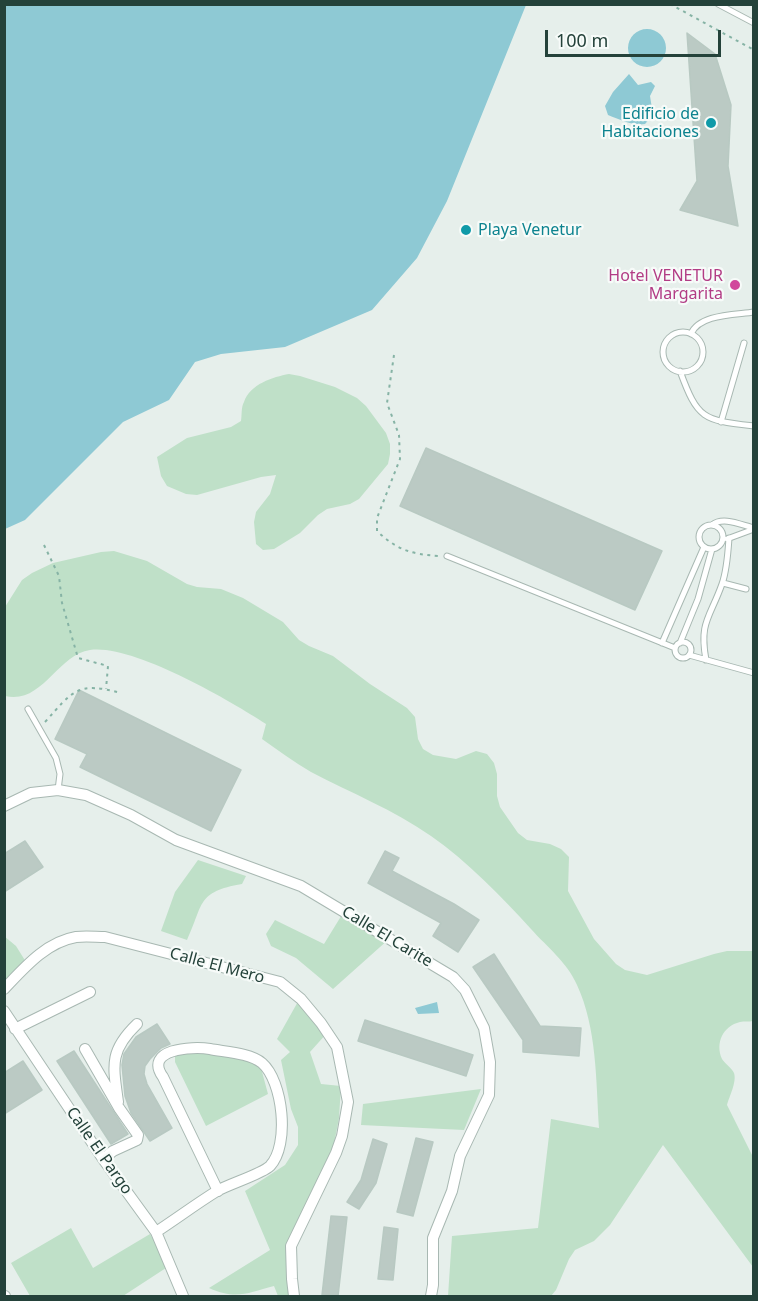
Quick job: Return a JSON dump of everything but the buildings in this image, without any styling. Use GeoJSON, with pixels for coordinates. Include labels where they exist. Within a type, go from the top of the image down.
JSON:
{"type":"FeatureCollection","features":[{"type":"Feature","properties":{"kind":"street","name":"Calle El Carite"},"geometry":{"type":"LineString","coordinates":[[4,806],[32,793],[58,790],[86,795],[131,815],[176,840],[301,886],[453,977],[465,990],[484,1028],[487,1044],[489,1095],[460,1156],[452,1191],[433,1238],[431,1296]]}},
{"type":"Feature","properties":{"kind":"street","name":"Calle El Mero"},"geometry":{"type":"LineString","coordinates":[[4,989],[33,960],[61,942],[77,937],[105,937],[280,982],[301,999],[337,1047],[348,1102],[344,1127],[336,1153],[291,1246],[294,1296]]}},
{"type":"Feature","properties":{"kind":"street"},"geometry":{"type":"LineString","coordinates":[[15,1029],[90,992]]}},
{"type":"Feature","properties":{"kind":"street","name":"Calle El Pargo"},"geometry":{"type":"LineString","coordinates":[[4,1011],[103,1159],[156,1232],[183,1296]]}},
{"type":"Feature","properties":{"kind":"street"},"geometry":{"type":"LineString","coordinates":[[119,1108],[114,1077],[115,1059],[123,1038],[137,1024]]}},
{"type":"Feature","properties":{"kind":"street"},"geometry":{"type":"LineString","coordinates":[[156,1232],[218,1191],[270,1167],[280,1147],[282,1134],[281,1106],[272,1079],[261,1061],[201,1048],[186,1048],[163,1055],[158,1063],[158,1070],[218,1191]]}},
{"type":"Feature","properties":{"kind":"street"},"geometry":{"type":"LineString","coordinates":[[85,1049],[119,1108],[139,1137],[103,1159]]}},
{"type":"Feature","properties":{"kind":"lane"},"geometry":{"type":"LineString","coordinates":[[718,4],[753,23]]}},
{"type":"Feature","properties":{"kind":"lane"},"geometry":{"type":"LineString","coordinates":[[691,334],[693,328],[699,323],[753,312]]}},
{"type":"Feature","properties":{"kind":"lane"},"geometry":{"type":"LineString","coordinates":[[676,333],[691,334],[701,343],[703,350],[697,366],[690,370],[680,371],[671,368],[663,354],[667,339],[676,333]]}},
{"type":"Feature","properties":{"kind":"lane"},"geometry":{"type":"LineString","coordinates":[[721,422],[744,343]]}},
{"type":"Feature","properties":{"kind":"lane"},"geometry":{"type":"LineString","coordinates":[[680,371],[691,400],[702,414],[721,422],[753,426]]}},
{"type":"Feature","properties":{"kind":"lane"},"geometry":{"type":"LineString","coordinates":[[712,549],[704,547],[699,540],[703,528],[724,520],[753,528]]}},
{"type":"Feature","properties":{"kind":"lane"},"geometry":{"type":"LineString","coordinates":[[712,525],[722,534],[720,544]]}},
{"type":"Feature","properties":{"kind":"lane"},"geometry":{"type":"LineString","coordinates":[[447,556],[662,643],[678,645],[689,646],[686,658],[676,655],[678,645],[698,599],[712,549],[729,538],[753,528]]}},
{"type":"Feature","properties":{"kind":"lane"},"geometry":{"type":"LineString","coordinates":[[706,660],[703,636],[705,624],[723,583],[729,538]]}},
{"type":"Feature","properties":{"kind":"lane"},"geometry":{"type":"LineString","coordinates":[[662,643],[704,547]]}},
{"type":"Feature","properties":{"kind":"lane"},"geometry":{"type":"LineString","coordinates":[[723,583],[746,589]]}},
{"type":"Feature","properties":{"kind":"lane"},"geometry":{"type":"LineString","coordinates":[[688,655],[753,673]]}},
{"type":"Feature","properties":{"kind":"lane"},"geometry":{"type":"LineString","coordinates":[[28,709],[56,758],[60,774],[58,790]]}},
{"type":"Feature","properties":{"kind":"path"},"geometry":{"type":"LineString","coordinates":[[670,4],[753,50]]}},
{"type":"Feature","properties":{"kind":"path"},"geometry":{"type":"LineString","coordinates":[[394,355],[387,403],[399,435],[400,459],[377,518],[377,531],[391,544],[415,555],[447,556]]}},
{"type":"Feature","properties":{"kind":"path"},"geometry":{"type":"LineString","coordinates":[[45,545],[59,576],[62,603],[78,658],[108,666],[105,688]]}},
{"type":"Feature","properties":{"kind":"path"},"geometry":{"type":"LineString","coordinates":[[39,728],[71,693],[84,687],[105,688],[121,693]]}},
{"type":"Feature","properties":{"kind":"green space"},"geometry":{"type":"Polygon","coordinates":[[[289,374],[335,387],[357,398],[366,406],[386,433],[390,444],[390,454],[388,464],[359,499],[350,504],[327,509],[300,533],[274,549],[263,550],[256,544],[254,522],[256,512],[270,494],[276,475],[197,495],[186,494],[167,486],[161,476],[157,457],[187,438],[231,427],[241,421],[243,404],[251,390],[269,379],[289,374]]]}},
{"type":"Feature","properties":{"kind":"green space"},"geometry":{"type":"Polygon","coordinates":[[[114,551],[147,561],[187,584],[221,589],[243,598],[283,622],[299,640],[333,656],[407,708],[415,717],[418,739],[423,749],[433,755],[456,759],[476,751],[487,754],[494,763],[497,774],[497,796],[500,807],[518,833],[527,840],[550,844],[561,849],[569,857],[568,891],[594,939],[616,964],[625,970],[647,975],[727,951],[753,951],[753,1021],[740,1022],[729,1027],[722,1036],[719,1047],[722,1059],[733,1071],[735,1077],[727,1105],[753,1157],[753,1267],[663,1145],[610,1225],[594,1241],[575,1250],[551,1296],[448,1296],[452,1236],[538,1228],[551,1119],[599,1128],[592,1037],[584,1002],[577,985],[562,962],[508,904],[445,846],[402,818],[298,764],[262,739],[266,724],[205,688],[155,664],[108,650],[90,650],[68,661],[29,693],[18,697],[5,696],[5,607],[22,580],[53,563],[114,551]]]}},
{"type":"Feature","properties":{"kind":"green space"},"geometry":{"type":"Polygon","coordinates":[[[198,860],[246,876],[242,884],[216,891],[209,896],[200,909],[187,940],[161,931],[175,892],[198,860]]]}},
{"type":"Feature","properties":{"kind":"green space"},"geometry":{"type":"Polygon","coordinates":[[[343,913],[389,939],[333,989],[296,958],[271,946],[266,934],[275,920],[324,944],[343,913]]]}},
{"type":"Feature","properties":{"kind":"green space"},"geometry":{"type":"Polygon","coordinates":[[[4,936],[16,946],[26,962],[5,981],[4,936]]]}},
{"type":"Feature","properties":{"kind":"green space"},"geometry":{"type":"Polygon","coordinates":[[[300,998],[327,1033],[310,1052],[321,1084],[341,1086],[339,1118],[332,1154],[294,1233],[295,1296],[278,1296],[274,1286],[242,1294],[218,1292],[209,1288],[270,1250],[245,1191],[285,1165],[298,1145],[298,1127],[291,1109],[281,1060],[290,1052],[277,1039],[300,998]]]}},
{"type":"Feature","properties":{"kind":"green space"},"geometry":{"type":"Polygon","coordinates":[[[184,1050],[253,1060],[261,1068],[268,1094],[206,1126],[175,1062],[175,1056],[184,1050]]]}},
{"type":"Feature","properties":{"kind":"green space"},"geometry":{"type":"Polygon","coordinates":[[[481,1089],[464,1130],[361,1125],[363,1104],[481,1089]]]}},
{"type":"Feature","properties":{"kind":"green space"},"geometry":{"type":"Polygon","coordinates":[[[71,1228],[93,1268],[150,1234],[169,1266],[123,1296],[30,1296],[11,1263],[71,1228]]]}},
{"type":"Feature","properties":{"kind":"water"},"geometry":{"type":"Polygon","coordinates":[[[4,5],[526,5],[447,201],[417,258],[372,310],[285,347],[221,354],[195,362],[169,400],[123,422],[25,520],[5,529],[4,5]]]}},
{"type":"Feature","properties":{"kind":"water"},"geometry":{"type":"Polygon","coordinates":[[[647,29],[660,35],[666,48],[660,61],[647,67],[634,61],[628,48],[634,35],[647,29]]]}},
{"type":"Feature","properties":{"kind":"water"},"geometry":{"type":"Polygon","coordinates":[[[629,74],[638,85],[651,82],[655,86],[650,96],[653,115],[645,124],[622,121],[608,115],[605,106],[613,92],[629,74]]]}},
{"type":"Feature","properties":{"kind":"water"},"geometry":{"type":"Polygon","coordinates":[[[437,1002],[439,1013],[418,1014],[415,1008],[437,1002]]]}},
{"type":"Feature","properties":{"kind":"place","name":"Edificio de Habitaciones"},"geometry":{"type":"Point","coordinates":[711,123]}},
{"type":"Feature","properties":{"kind":"place","name":"Playa Venetur"},"geometry":{"type":"Point","coordinates":[466,230]}},
{"type":"Feature","properties":{"kind":"place","name":"Hotel VENETUR Margarita"},"geometry":{"type":"Point","coordinates":[735,285]}}]}
